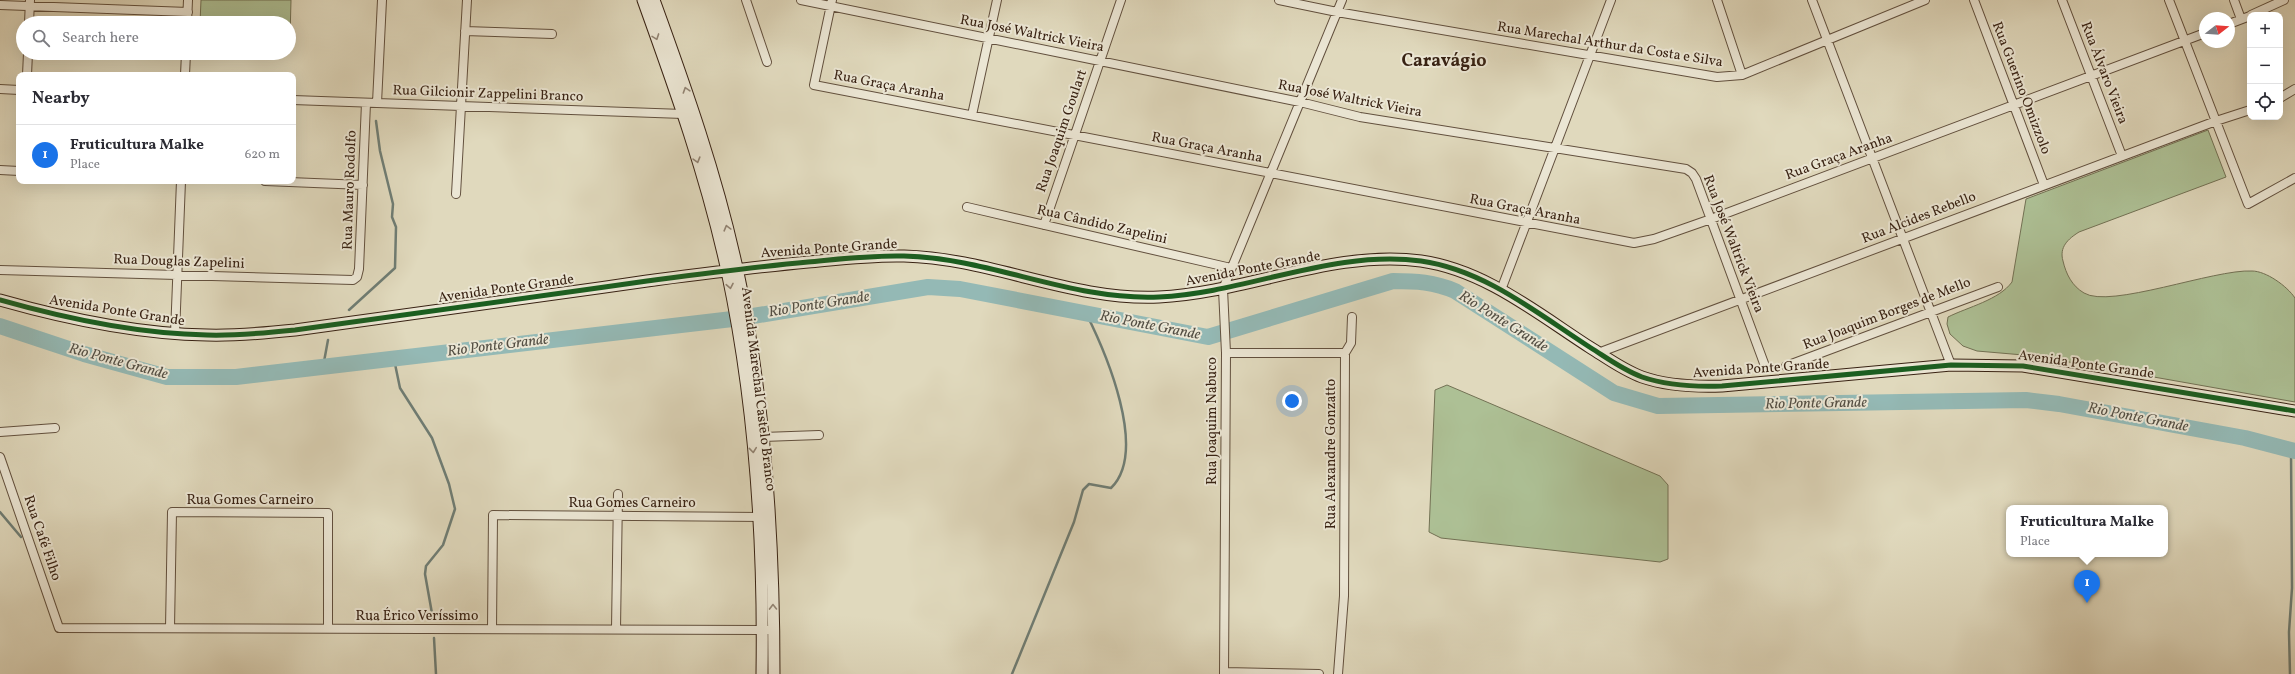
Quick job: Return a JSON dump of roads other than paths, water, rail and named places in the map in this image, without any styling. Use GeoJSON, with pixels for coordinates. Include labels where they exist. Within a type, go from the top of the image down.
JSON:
{"type":"FeatureCollection","features":[{"type":"Feature","properties":{"kind":"street"},"geometry":{"type":"LineString","coordinates":[[188,0],[188,16]]}},
{"type":"Feature","properties":{"kind":"street"},"geometry":{"type":"LineString","coordinates":[[377,103],[382,0]]}},
{"type":"Feature","properties":{"kind":"street"},"geometry":{"type":"LineString","coordinates":[[456,194],[466,0]]}},
{"type":"Feature","properties":{"kind":"street","name":"Avenida Marechal Castelo Branco"},"geometry":{"type":"LineString","coordinates":[[643,0],[683,114],[732,269]]}},
{"type":"Feature","properties":{"kind":"street","name":"Avenida Marechal Castelo Branco"},"geometry":{"type":"LineString","coordinates":[[654,0],[695,119],[718,195],[763,437],[768,630],[774,674]]}},
{"type":"Feature","properties":{"kind":"street"},"geometry":{"type":"LineString","coordinates":[[746,0],[767,62]]}},
{"type":"Feature","properties":{"kind":"street","name":"Rua José Waltrick Vieira"},"geometry":{"type":"LineString","coordinates":[[801,0],[831,3],[989,38],[1300,102],[1360,117],[1689,170],[1696,179],[1765,366]]}},
{"type":"Feature","properties":{"kind":"street"},"geometry":{"type":"LineString","coordinates":[[972,115],[997,0]]}},
{"type":"Feature","properties":{"kind":"street","name":"Rua Joaquim Goulart"},"geometry":{"type":"LineString","coordinates":[[1044,225],[1121,0]]}},
{"type":"Feature","properties":{"kind":"street","name":"Rua Marechal Arthur da Costa e Silva"},"geometry":{"type":"LineString","coordinates":[[1279,0],[1337,12],[1717,77],[1742,75],[1925,0]]}},
{"type":"Feature","properties":{"kind":"street","name":"Rua Joaquim Nabuco"},"geometry":{"type":"LineString","coordinates":[[1224,673],[1226,353],[1222,289],[1342,0]]}},
{"type":"Feature","properties":{"kind":"street"},"geometry":{"type":"LineString","coordinates":[[1501,290],[1611,0]]}},
{"type":"Feature","properties":{"kind":"street"},"geometry":{"type":"LineString","coordinates":[[1717,0],[1742,75]]}},
{"type":"Feature","properties":{"kind":"street"},"geometry":{"type":"LineString","coordinates":[[1812,0],[1950,365]]}},
{"type":"Feature","properties":{"kind":"street","name":"Rua Guerino Omizzolo"},"geometry":{"type":"LineString","coordinates":[[1974,0],[2044,185]]}},
{"type":"Feature","properties":{"kind":"street","name":"Rua Álvaro Vieira"},"geometry":{"type":"LineString","coordinates":[[2062,0],[2122,156]]}},
{"type":"Feature","properties":{"kind":"street"},"geometry":{"type":"LineString","coordinates":[[2169,0],[2248,204],[2295,178]]}},
{"type":"Feature","properties":{"kind":"street"},"geometry":{"type":"LineString","coordinates":[[2234,0],[2241,19]]}},
{"type":"Feature","properties":{"kind":"street"},"geometry":{"type":"LineString","coordinates":[[2258,12],[2284,0]]}},
{"type":"Feature","properties":{"kind":"street"},"geometry":{"type":"LineString","coordinates":[[0,5],[30,3],[188,12]]}},
{"type":"Feature","properties":{"kind":"street"},"geometry":{"type":"LineString","coordinates":[[29,16],[30,3]]}},
{"type":"Feature","properties":{"kind":"street","name":"Rua Graça Aranha"},"geometry":{"type":"LineString","coordinates":[[831,3],[814,84],[1270,174],[1634,243],[1654,239],[1711,219],[2199,35]]}},
{"type":"Feature","properties":{"kind":"street"},"geometry":{"type":"LineString","coordinates":[[2235,22],[2247,17]]}},
{"type":"Feature","properties":{"kind":"street"},"geometry":{"type":"LineString","coordinates":[[465,31],[552,34]]}},
{"type":"Feature","properties":{"kind":"street"},"geometry":{"type":"LineString","coordinates":[[27,72],[28,60]]}},
{"type":"Feature","properties":{"kind":"street"},"geometry":{"type":"LineString","coordinates":[[185,72],[186,60]]}},
{"type":"Feature","properties":{"kind":"street"},"geometry":{"type":"LineString","coordinates":[[0,89],[16,90]]}},
{"type":"Feature","properties":{"kind":"street"},"geometry":{"type":"LineString","coordinates":[[2283,96],[2295,89]]}},
{"type":"Feature","properties":{"kind":"street","name":"Rua Gilcionir Zappelini Branco"},"geometry":{"type":"LineString","coordinates":[[296,100],[683,114]]}},
{"type":"Feature","properties":{"kind":"street","name":"Rua Mauro Rodolfo"},"geometry":{"type":"LineString","coordinates":[[357,277],[359,269],[366,103]]}},
{"type":"Feature","properties":{"kind":"street","name":"Rua Alcides Rebello"},"geometry":{"type":"LineString","coordinates":[[1598,353],[2044,185],[2247,111]]}},
{"type":"Feature","properties":{"kind":"street"},"geometry":{"type":"LineString","coordinates":[[683,114],[695,119]]}},
{"type":"Feature","properties":{"kind":"street"},"geometry":{"type":"LineString","coordinates":[[0,170],[16,171]]}},
{"type":"Feature","properties":{"kind":"street"},"geometry":{"type":"LineString","coordinates":[[296,182],[363,185]]}},
{"type":"Feature","properties":{"kind":"street"},"geometry":{"type":"LineString","coordinates":[[175,334],[181,184]]}},
{"type":"Feature","properties":{"kind":"street","name":"Rua Cândido Zapelini"},"geometry":{"type":"LineString","coordinates":[[967,207],[1231,268]]}},
{"type":"Feature","properties":{"kind":"street","name":"Avenida Ponte Grande"},"geometry":{"type":"LineString","coordinates":[[0,300],[74,318],[175,334],[249,335],[296,330],[732,269],[873,256],[906,256],[964,262],[1048,284],[1122,297],[1160,297],[1222,289],[1347,263],[1390,260],[1418,261],[1449,266],[1474,276],[1501,290],[1627,371],[1667,384],[1694,387],[1749,384],[1950,365],[2023,366],[2064,371],[2295,411]]}},
{"type":"Feature","properties":{"kind":"street","name":"Rua Douglas Zapelini"},"geometry":{"type":"LineString","coordinates":[[0,270],[349,281],[357,277]]}},
{"type":"Feature","properties":{"kind":"street","name":"Rua Joaquim Borges de Mello"},"geometry":{"type":"LineString","coordinates":[[1786,366],[1998,287]]}},
{"type":"Feature","properties":{"kind":"street","name":"Rua Alexandre Gonzatto"},"geometry":{"type":"LineString","coordinates":[[1338,674],[1344,596],[1345,353],[1351,343],[1352,317]]}},
{"type":"Feature","properties":{"kind":"street","name":"Avenida Marechal Castelo Branco"},"geometry":{"type":"LineString","coordinates":[[742,328],[751,426],[765,517]]}},
{"type":"Feature","properties":{"kind":"street"},"geometry":{"type":"LineString","coordinates":[[1226,353],[1345,353]]}},
{"type":"Feature","properties":{"kind":"street"},"geometry":{"type":"LineString","coordinates":[[0,432],[55,428]]}},
{"type":"Feature","properties":{"kind":"street"},"geometry":{"type":"LineString","coordinates":[[763,437],[819,435]]}},
{"type":"Feature","properties":{"kind":"street","name":"Rua Café Filho"},"geometry":{"type":"LineString","coordinates":[[0,458],[59,628]]}},
{"type":"Feature","properties":{"kind":"street"},"geometry":{"type":"LineString","coordinates":[[616,629],[618,494]]}},
{"type":"Feature","properties":{"kind":"street","name":"Rua Gomes Carneiro"},"geometry":{"type":"LineString","coordinates":[[170,628],[172,512],[328,513],[328,628]]}},
{"type":"Feature","properties":{"kind":"street","name":"Rua Gomes Carneiro"},"geometry":{"type":"LineString","coordinates":[[492,629],[493,514],[765,517]]}},
{"type":"Feature","properties":{"kind":"street","name":"Rua Érico Veríssimo"},"geometry":{"type":"LineString","coordinates":[[59,628],[768,630]]}},
{"type":"Feature","properties":{"kind":"street","name":"Avenida Marechal Castelo Branco"},"geometry":{"type":"LineString","coordinates":[[762,674],[768,630]]}},
{"type":"Feature","properties":{"kind":"street"},"geometry":{"type":"LineString","coordinates":[[1224,673],[1319,674]]}},
{"type":"Feature","properties":{"kind":"waterway"},"geometry":{"type":"LineString","coordinates":[[349,310],[395,268],[396,227],[392,217],[393,204],[380,151],[376,121]]}},
{"type":"Feature","properties":{"kind":"waterway","name":"Rio Ponte Grande"},"geometry":{"type":"LineString","coordinates":[[0,326],[84,354],[167,377],[236,377],[741,318],[928,287],[960,289],[1208,337],[1393,281],[1409,281],[1432,284],[1455,291],[1614,393],[1658,406],[2026,400],[2059,404],[2245,438],[2295,451]]}},
{"type":"Feature","properties":{"kind":"waterway"},"geometry":{"type":"LineString","coordinates":[[1012,674],[1074,522],[1083,490],[1089,484],[1111,488],[1122,471],[1126,450],[1125,426],[1120,401],[1103,351],[1086,313]]}},
{"type":"Feature","properties":{"kind":"waterway"},"geometry":{"type":"LineString","coordinates":[[323,367],[328,340]]}},
{"type":"Feature","properties":{"kind":"waterway"},"geometry":{"type":"LineString","coordinates":[[391,359],[395,364],[400,388],[432,438],[449,484],[455,509],[443,545],[426,566],[425,574],[433,619]]}},
{"type":"Feature","properties":{"kind":"waterway"},"geometry":{"type":"LineString","coordinates":[[2290,674],[2289,632],[2292,588],[2291,450]]}},
{"type":"Feature","properties":{"kind":"waterway"},"geometry":{"type":"LineString","coordinates":[[0,512],[21,537]]}},
{"type":"Feature","properties":{"kind":"waterway"},"geometry":{"type":"LineString","coordinates":[[434,638],[436,674]]}},
{"type":"Feature","properties":{"kind":"place","name":"Fruticultura Malke"},"geometry":{"type":"Point","coordinates":[2087,603]}},
{"type":"Feature","properties":{"kind":"district","name":"Caravágio"},"geometry":{"type":"Point","coordinates":[1444,61]}}]}
